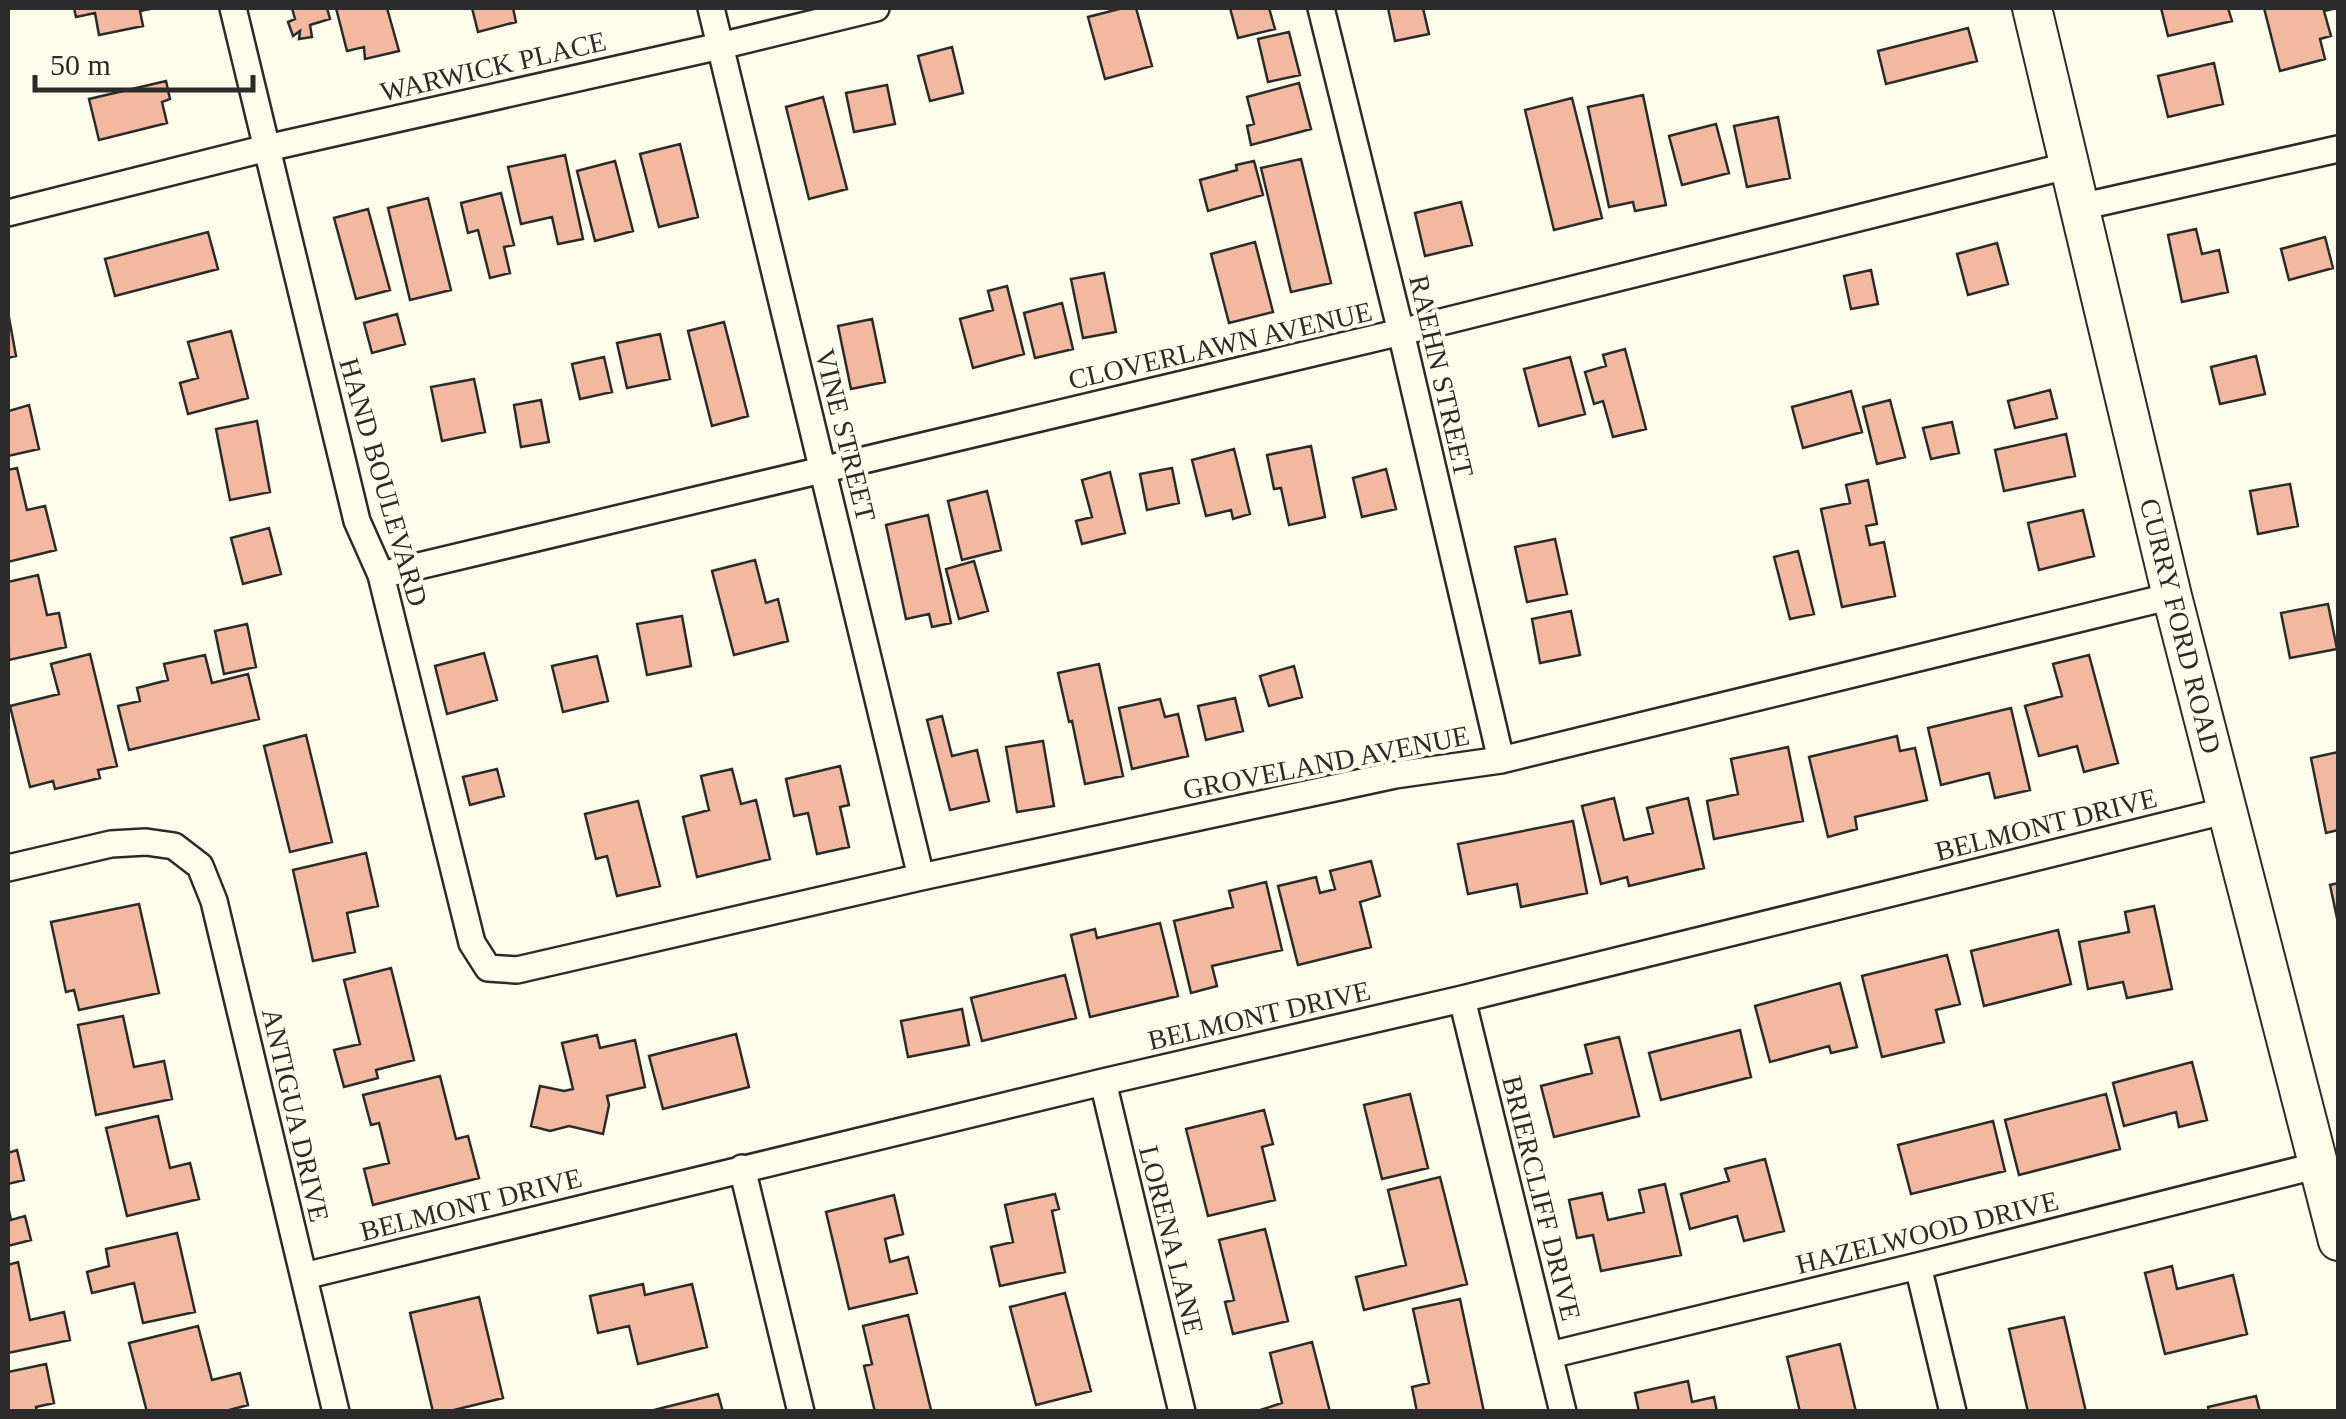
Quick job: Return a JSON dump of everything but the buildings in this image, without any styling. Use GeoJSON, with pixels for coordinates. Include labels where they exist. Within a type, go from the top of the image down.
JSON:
{"type":"FeatureCollection","features":[{"type":"Feature","properties":{"kind":"street","name":"HAND BOULEVARD"},"geometry":{"type":"LineString","coordinates":[[233,8],[358,521],[381,575],[472,944],[488,968]]}},
{"type":"Feature","properties":{"kind":"street","name":"VINE STREET"},"geometry":{"type":"LineString","coordinates":[[711,8],[921,877]]}},
{"type":"Feature","properties":{"kind":"street","name":"WARWICK PLACE"},"geometry":{"type":"LineString","coordinates":[[8,213],[267,148],[876,8]]}},
{"type":"Feature","properties":{"kind":"street","name":"RAEHN STREET"},"geometry":{"type":"LineString","coordinates":[[1321,8],[1402,332],[1501,760]]}},
{"type":"Feature","properties":{"kind":"street","name":"CURRY FORD ROAD"},"geometry":{"type":"LineString","coordinates":[[2032,8],[2172,596],[2338,1242]]}},
{"type":"Feature","properties":{"kind":"street"},"geometry":{"type":"LineString","coordinates":[[2080,207],[2338,149]]}},
{"type":"Feature","properties":{"kind":"street","name":"CLOVERLAWN AVENUE"},"geometry":{"type":"LineString","coordinates":[[381,575],[1402,332],[2071,165]]}},
{"type":"Feature","properties":{"kind":"street","name":"GROVELAND AVENUE"},"geometry":{"type":"LineString","coordinates":[[488,968],[518,970],[921,877],[1395,775],[1501,760],[2172,596]]}},
{"type":"Feature","properties":{"kind":"street","name":"BELMONT DRIVE"},"geometry":{"type":"LineString","coordinates":[[304,1276],[742,1168],[1462,999],[2228,810]]}},
{"type":"Feature","properties":{"kind":"street","name":"ANTIGUA DRIVE"},"geometry":{"type":"LineString","coordinates":[[8,868],[111,844],[146,842],[174,846],[200,866],[214,901],[336,1412]]}},
{"type":"Feature","properties":{"kind":"street","name":"BRIERCLIFF DRIVE"},"geometry":{"type":"LineString","coordinates":[[1462,999],[1563,1412]]}},
{"type":"Feature","properties":{"kind":"street","name":"LORENA LANE"},"geometry":{"type":"LineString","coordinates":[[1103,1082],[1182,1412]]}},
{"type":"Feature","properties":{"kind":"street","name":"HAZELWOOD DRIVE"},"geometry":{"type":"LineString","coordinates":[[1550,1355],[2319,1164]]}},
{"type":"Feature","properties":{"kind":"street"},"geometry":{"type":"LineString","coordinates":[[742,1168],[801,1412]]}},
{"type":"Feature","properties":{"kind":"street"},"geometry":{"type":"LineString","coordinates":[[1918,1266],[1953,1412]]}}]}
